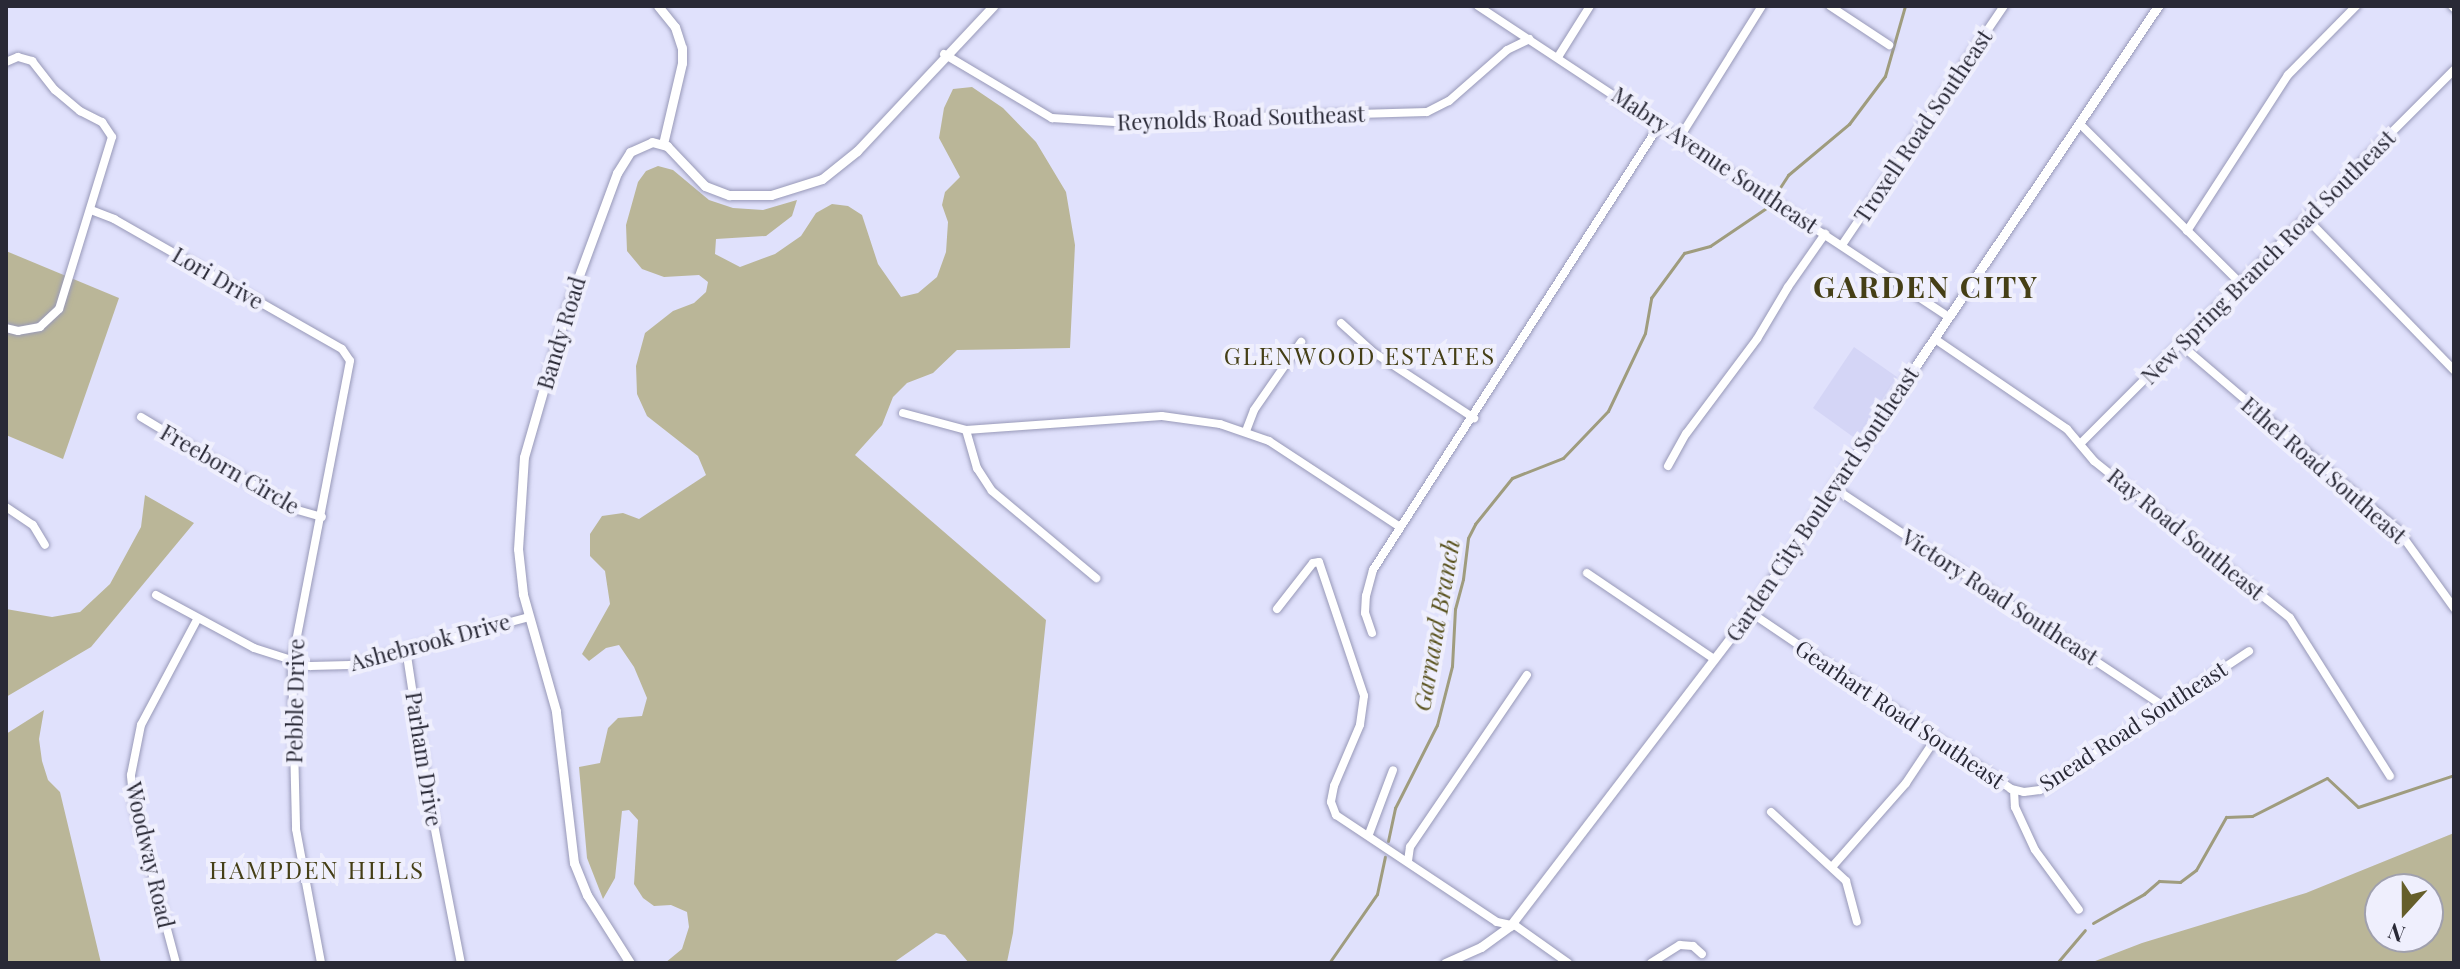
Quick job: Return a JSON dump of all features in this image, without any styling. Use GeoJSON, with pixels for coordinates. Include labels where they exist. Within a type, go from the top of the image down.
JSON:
{"type":"FeatureCollection","features":[{"type":"Feature","properties":{"kind":"street"},"geometry":{"type":"LineString","coordinates":[[658,6],[675,27],[682,48],[682,63],[663,144],[696,179],[718,192],[771,195],[812,184],[832,173],[857,151],[944,54],[993,6]]}},
{"type":"Feature","properties":{"kind":"street","name":"Mabry Avenue Southeast"},"geometry":{"type":"LineString","coordinates":[[1478,6],[1949,317]]}},
{"type":"Feature","properties":{"kind":"street"},"geometry":{"type":"LineString","coordinates":[[1558,57],[1590,6]]}},
{"type":"Feature","properties":{"kind":"street"},"geometry":{"type":"LineString","coordinates":[[1680,137],[1762,6]]}},
{"type":"Feature","properties":{"kind":"street"},"geometry":{"type":"LineString","coordinates":[[1830,6],[1889,45]]}},
{"type":"Feature","properties":{"kind":"street","name":"Troxell Road Southeast"},"geometry":{"type":"LineString","coordinates":[[1842,245],[2004,6]]}},
{"type":"Feature","properties":{"kind":"street","name":"Garden City Boulevard Southeast"},"geometry":{"type":"LineString","coordinates":[[1445,963],[1481,947],[1510,926],[1750,612],[2158,6]]}},
{"type":"Feature","properties":{"kind":"street"},"geometry":{"type":"LineString","coordinates":[[2187,231],[2288,75],[2356,6]]}},
{"type":"Feature","properties":{"kind":"street","name":"Reynolds Road Southeast"},"geometry":{"type":"LineString","coordinates":[[944,54],[1052,118],[1130,123],[1233,121],[1427,112],[1449,101],[1507,50],[1530,39]]}},
{"type":"Feature","properties":{"kind":"street"},"geometry":{"type":"LineString","coordinates":[[6,62],[18,57],[32,61],[66,102],[102,122],[110,131],[111,142],[65,296],[53,317],[29,331],[6,328]]}},
{"type":"Feature","properties":{"kind":"street","name":"New Spring Branch Road Southeast"},"geometry":{"type":"LineString","coordinates":[[2081,443],[2454,70]]}},
{"type":"Feature","properties":{"kind":"street"},"geometry":{"type":"LineString","coordinates":[[1372,633],[1365,613],[1368,583],[1400,527],[1474,418],[1660,124]]}},
{"type":"Feature","properties":{"kind":"street"},"geometry":{"type":"LineString","coordinates":[[2080,124],[2241,284]]}},
{"type":"Feature","properties":{"kind":"street","name":"Bandy Road"},"geometry":{"type":"LineString","coordinates":[[630,963],[587,895],[574,863],[556,711],[519,570],[517,518],[530,434],[567,308],[617,173],[637,146],[652,142],[663,144]]}},
{"type":"Feature","properties":{"kind":"street","name":"Lori Drive"},"geometry":{"type":"LineString","coordinates":[[91,210],[114,219],[342,349]]}},
{"type":"Feature","properties":{"kind":"street"},"geometry":{"type":"LineString","coordinates":[[2307,219],[2454,370]]}},
{"type":"Feature","properties":{"kind":"street","name":"Troxell Road Southeast"},"geometry":{"type":"LineString","coordinates":[[1668,466],[1686,434],[1757,339],[1825,234]]}},
{"type":"Feature","properties":{"kind":"street"},"geometry":{"type":"LineString","coordinates":[[1341,323],[1373,352],[1474,418]]}},
{"type":"Feature","properties":{"kind":"street","name":"Ray Road Southeast"},"geometry":{"type":"LineString","coordinates":[[1935,339],[2011,388],[2081,443],[2094,461],[2290,618],[2390,776]]}},
{"type":"Feature","properties":{"kind":"street"},"geometry":{"type":"LineString","coordinates":[[1246,431],[1254,410],[1301,342]]}},
{"type":"Feature","properties":{"kind":"street","name":"Ethel Road Southeast"},"geometry":{"type":"LineString","coordinates":[[2180,344],[2398,530],[2454,608]]}},
{"type":"Feature","properties":{"kind":"street","name":"Pebble Drive"},"geometry":{"type":"LineString","coordinates":[[321,963],[295,818],[292,662],[350,368],[342,349]]}},
{"type":"Feature","properties":{"kind":"street"},"geometry":{"type":"LineString","coordinates":[[903,413],[966,430],[1162,416],[1246,431],[1306,463],[1400,527]]}},
{"type":"Feature","properties":{"kind":"street","name":"Freeborn Circle"},"geometry":{"type":"LineString","coordinates":[[141,417],[294,509],[322,517]]}},
{"type":"Feature","properties":{"kind":"street"},"geometry":{"type":"LineString","coordinates":[[966,430],[977,468],[992,491],[1096,578]]}},
{"type":"Feature","properties":{"kind":"street","name":"Victory Road Southeast"},"geometry":{"type":"LineString","coordinates":[[1834,488],[2165,707]]}},
{"type":"Feature","properties":{"kind":"street"},"geometry":{"type":"LineString","coordinates":[[6,507],[33,525],[45,545]]}},
{"type":"Feature","properties":{"kind":"street"},"geometry":{"type":"LineString","coordinates":[[1277,609],[1313,563],[1319,562],[1364,696],[1360,725],[1339,772],[1331,802],[1336,815],[1369,834],[1497,922],[1516,926],[1568,963]]}},
{"type":"Feature","properties":{"kind":"street"},"geometry":{"type":"LineString","coordinates":[[1587,573],[1714,659]]}},
{"type":"Feature","properties":{"kind":"street","name":"Ashebrook Drive"},"geometry":{"type":"LineString","coordinates":[[156,595],[254,648],[292,662],[350,665],[529,617]]}},
{"type":"Feature","properties":{"kind":"street","name":"Gearhart Road Southeast"},"geometry":{"type":"LineString","coordinates":[[1750,612],[2014,790],[2015,807],[2035,850],[2079,910]]}},
{"type":"Feature","properties":{"kind":"street","name":"Woodway Road"},"geometry":{"type":"LineString","coordinates":[[176,963],[134,805],[131,775],[141,725],[198,618]]}},
{"type":"Feature","properties":{"kind":"street","name":"Parham Drive"},"geometry":{"type":"LineString","coordinates":[[406,649],[429,799],[461,963]]}},
{"type":"Feature","properties":{"kind":"street","name":"Snead Road Southeast"},"geometry":{"type":"LineString","coordinates":[[2014,790],[2040,790],[2249,651]]}},
{"type":"Feature","properties":{"kind":"street"},"geometry":{"type":"LineString","coordinates":[[1408,861],[1410,847],[1527,675]]}},
{"type":"Feature","properties":{"kind":"street"},"geometry":{"type":"LineString","coordinates":[[1832,867],[1906,783],[1936,738]]}},
{"type":"Feature","properties":{"kind":"street"},"geometry":{"type":"LineString","coordinates":[[1369,834],[1393,770]]}},
{"type":"Feature","properties":{"kind":"street"},"geometry":{"type":"LineString","coordinates":[[1771,812],[1832,867],[1852,893],[1857,922]]}},
{"type":"Feature","properties":{"kind":"street"},"geometry":{"type":"LineString","coordinates":[[1651,963],[1680,945],[1693,946],[1702,954]]}},
{"type":"Feature","properties":{"kind":"shaded area"},"geometry":{"type":"Polygon","coordinates":[[[972,87],[1003,108],[1036,142],[1066,192],[1075,245],[1070,348],[957,350],[933,373],[907,383],[893,397],[882,425],[855,455],[1046,620],[1013,933],[1007,962],[969,963],[945,935],[936,933],[893,963],[665,963],[682,949],[689,927],[687,912],[671,905],[654,906],[643,898],[634,884],[638,820],[629,810],[622,811],[615,878],[603,899],[587,858],[579,767],[600,763],[608,728],[618,718],[642,716],[647,698],[634,667],[619,645],[606,648],[589,661],[582,654],[610,604],[605,571],[590,556],[590,534],[602,516],[623,513],[639,519],[706,475],[698,456],[647,416],[637,394],[636,366],[645,333],[673,311],[694,303],[706,292],[708,282],[699,275],[664,277],[642,269],[627,251],[626,225],[638,182],[646,171],[658,166],[673,170],[709,200],[733,208],[763,210],[797,200],[792,216],[766,236],[716,239],[715,254],[740,267],[775,254],[801,236],[816,213],[832,204],[848,206],[862,215],[878,264],[901,297],[918,293],[937,277],[946,252],[948,222],[942,205],[945,192],[960,177],[939,138],[944,108],[953,89],[972,87]]]}},
{"type":"Feature","properties":{"kind":"shaded area"},"geometry":{"type":"Polygon","coordinates":[[[6,251],[119,298],[63,459],[6,435],[6,251]]]}},
{"type":"Feature","properties":{"kind":"shaded area"},"geometry":{"type":"Polygon","coordinates":[[[1854,347],[1897,377],[1856,439],[1813,408],[1854,347]]]}},
{"type":"Feature","properties":{"kind":"shaded area"},"geometry":{"type":"Polygon","coordinates":[[[145,495],[194,523],[91,647],[6,697],[6,609],[52,617],[80,612],[110,584],[141,527],[145,495]]]}},
{"type":"Feature","properties":{"kind":"shaded area"},"geometry":{"type":"Polygon","coordinates":[[[44,710],[39,739],[42,761],[48,780],[60,792],[101,963],[6,963],[6,734],[44,710]]]}},
{"type":"Feature","properties":{"kind":"shaded area"},"geometry":{"type":"Polygon","coordinates":[[[2454,833],[2454,963],[2090,963],[2142,943],[2306,893],[2454,833]]]}},
{"type":"Feature","properties":{"kind":"waterway","name":"Garnand Branch"},"geometry":{"type":"LineString","coordinates":[[1779,189],[1788,175],[1849,124],[1885,76],[1905,6]]}},
{"type":"Feature","properties":{"kind":"waterway","name":"Garnand Branch"},"geometry":{"type":"LineString","coordinates":[[1388,841],[1395,808],[1437,725],[1452,666],[1455,609],[1463,579],[1468,538],[1475,524],[1512,478],[1563,458],[1608,411],[1645,333],[1651,298],[1684,253],[1710,246],[1769,206]]}},
{"type":"Feature","properties":{"kind":"waterway"},"geometry":{"type":"LineString","coordinates":[[2093,923],[2144,894],[2159,881],[2180,882],[2196,870],[2226,817],[2252,816],[2327,778],[2358,807],[2454,775]]}},
{"type":"Feature","properties":{"kind":"waterway","name":"Garnand Branch"},"geometry":{"type":"LineString","coordinates":[[1329,963],[1377,894],[1385,857]]}},
{"type":"Feature","properties":{"kind":"waterway"},"geometry":{"type":"LineString","coordinates":[[2057,963],[2085,930]]}},
{"type":"Feature","properties":{"kind":"district","name":"GARDEN CITY"},"geometry":{"type":"Point","coordinates":[1926,286]}},
{"type":"Feature","properties":{"kind":"district","name":"GLENWOOD ESTATES"},"geometry":{"type":"Point","coordinates":[1360,356]}},
{"type":"Feature","properties":{"kind":"district","name":"HAMPDEN HILLS"},"geometry":{"type":"Point","coordinates":[317,870]}}]}
